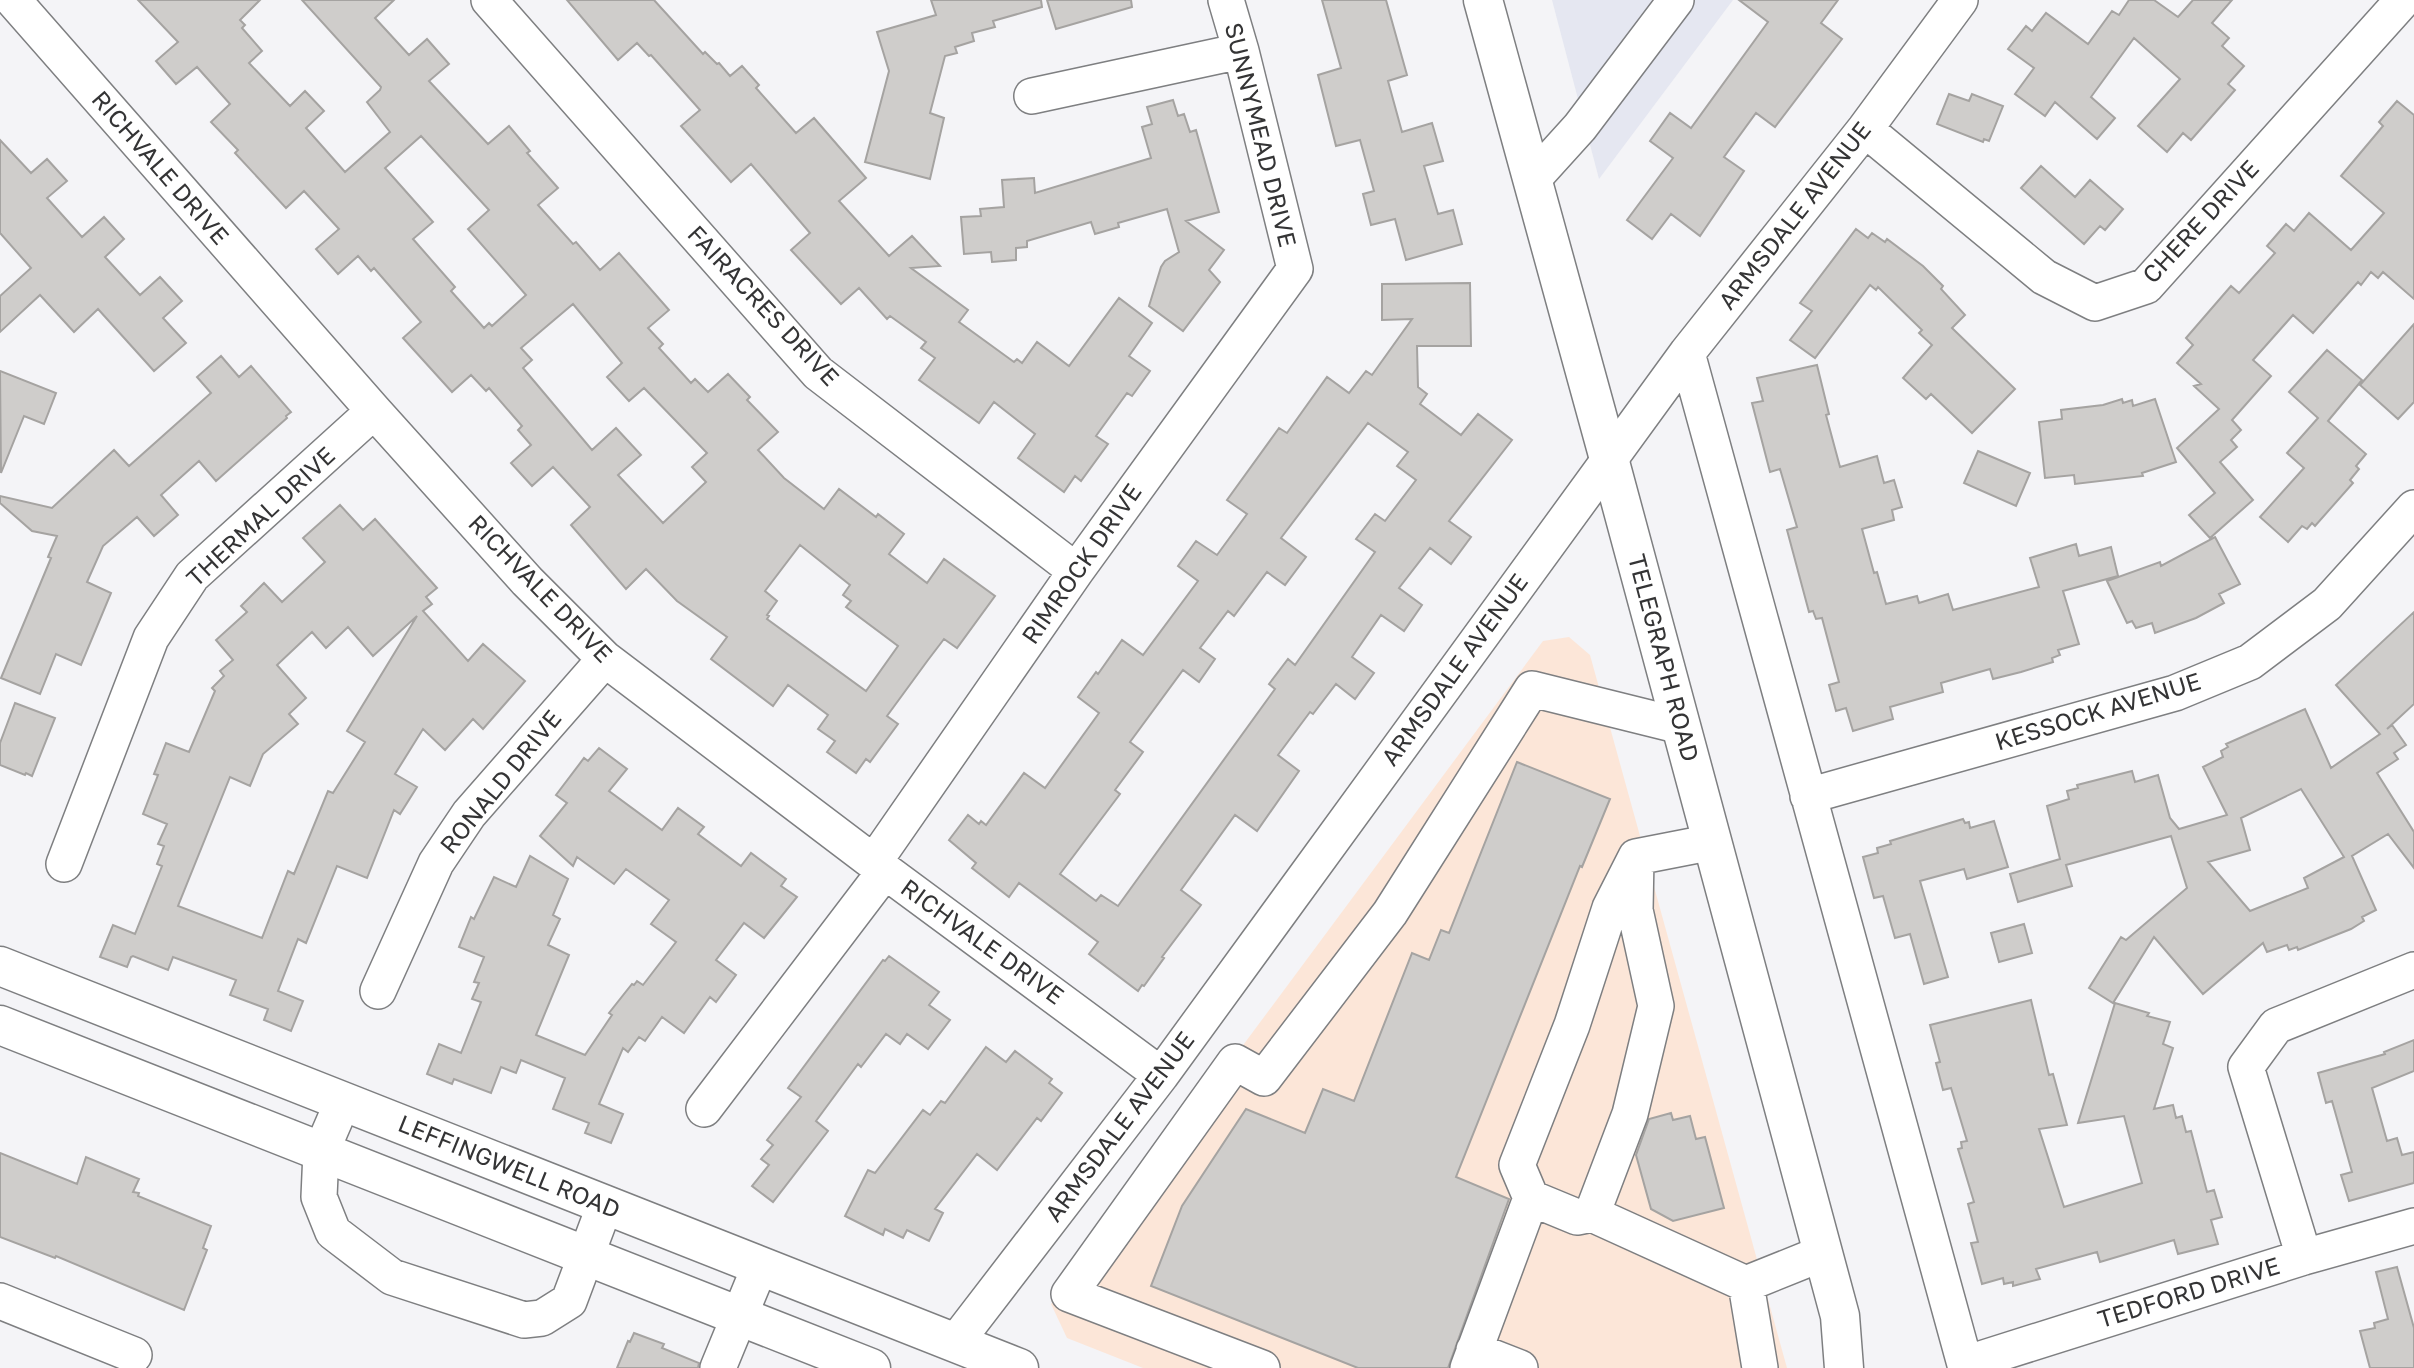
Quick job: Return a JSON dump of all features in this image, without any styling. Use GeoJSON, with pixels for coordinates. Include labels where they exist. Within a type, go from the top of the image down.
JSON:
{"type":"FeatureCollection","features":[{"type":"Feature","properties":{"kind":"main road","name":"TELEGRAPH ROAD"},"geometry":{"type":"LineString","coordinates":[[1483,0],[1840,1316],[1844,1368]]}},
{"type":"Feature","properties":{"kind":"main road","name":"LEFFINGWELL ROAD"},"geometry":{"type":"LineString","coordinates":[[0,966],[1019,1368]]}},
{"type":"Feature","properties":{"kind":"main road"},"geometry":{"type":"LineString","coordinates":[[0,1025],[871,1368]]}},
{"type":"Feature","properties":{"kind":"main road","name":"TELEGRAPH ROAD"},"geometry":{"type":"LineString","coordinates":[[1840,1316],[1872,1368]]}},
{"type":"Feature","properties":{"kind":"street","name":"RICHVALE DRIVE"},"geometry":{"type":"LineString","coordinates":[[13,0],[374,411],[527,581],[605,659],[1161,1075]]}},
{"type":"Feature","properties":{"kind":"street","name":"FAIRACRES DRIVE"},"geometry":{"type":"LineString","coordinates":[[489,0],[818,373],[1076,571]]}},
{"type":"Feature","properties":{"kind":"street","name":"SUNNYMEAD DRIVE"},"geometry":{"type":"LineString","coordinates":[[1226,0],[1295,269]]}},
{"type":"Feature","properties":{"kind":"street"},"geometry":{"type":"LineString","coordinates":[[1532,180],[1580,127],[1676,0]]}},
{"type":"Feature","properties":{"kind":"street","name":"ARMSDALE AVENUE"},"geometry":{"type":"LineString","coordinates":[[955,1343],[1161,1075],[1687,353],[1865,128],[1960,0]]}},
{"type":"Feature","properties":{"kind":"street","name":"CHERE DRIVE"},"geometry":{"type":"LineString","coordinates":[[1865,128],[2044,277],[2095,303],[2146,286],[2403,0]]}},
{"type":"Feature","properties":{"kind":"street"},"geometry":{"type":"LineString","coordinates":[[1032,96],[1241,51]]}},
{"type":"Feature","properties":{"kind":"street","name":"RIMROCK DRIVE"},"geometry":{"type":"LineString","coordinates":[[704,1109],[880,867],[1076,571],[1295,269]]}},
{"type":"Feature","properties":{"kind":"street"},"geometry":{"type":"LineString","coordinates":[[1687,353],[1965,1366]]}},
{"type":"Feature","properties":{"kind":"street","name":"THERMAL DRIVE"},"geometry":{"type":"LineString","coordinates":[[64,864],[151,638],[192,576],[374,411]]}},
{"type":"Feature","properties":{"kind":"street","name":"KESSOCK AVENUE"},"geometry":{"type":"LineString","coordinates":[[1808,796],[2175,693],[2250,662],[2327,604],[2414,508]]}},
{"type":"Feature","properties":{"kind":"street","name":"RONALD DRIVE"},"geometry":{"type":"LineString","coordinates":[[379,991],[436,863],[469,814],[605,659]]}},
{"type":"Feature","properties":{"kind":"street"},"geometry":{"type":"LineString","coordinates":[[1262,1368],[1069,1294],[1235,1062],[1264,1078],[1390,913],[1532,689],[1681,726]]}},
{"type":"Feature","properties":{"kind":"street"},"geometry":{"type":"LineString","coordinates":[[1636,857],[1713,842]]}},
{"type":"Feature","properties":{"kind":"street"},"geometry":{"type":"LineString","coordinates":[[1520,1368],[1471,1359],[1531,1198],[1517,1165],[1572,1025],[1610,908],[1636,857]]}},
{"type":"Feature","properties":{"kind":"street"},"geometry":{"type":"LineString","coordinates":[[1592,1214],[1630,1114],[1656,1006],[1635,910],[1636,857]]}},
{"type":"Feature","properties":{"kind":"street"},"geometry":{"type":"LineString","coordinates":[[2304,1257],[2246,1067],[2276,1026],[2414,970]]}},
{"type":"Feature","properties":{"kind":"street"},"geometry":{"type":"LineString","coordinates":[[343,1101],[321,1152],[318,1197],[333,1232],[392,1277],[524,1320],[542,1318],[569,1301],[605,1205]]}},
{"type":"Feature","properties":{"kind":"street"},"geometry":{"type":"LineString","coordinates":[[1531,1198],[1577,1217],[1592,1214],[1746,1284],[1823,1253]]}},
{"type":"Feature","properties":{"kind":"street","name":"TEDFORD DRIVE"},"geometry":{"type":"LineString","coordinates":[[1965,1366],[2304,1257],[2414,1226]]}},
{"type":"Feature","properties":{"kind":"street"},"geometry":{"type":"LineString","coordinates":[[718,1368],[760,1266]]}},
{"type":"Feature","properties":{"kind":"street"},"geometry":{"type":"LineString","coordinates":[[1746,1284],[1760,1368]]}},
{"type":"Feature","properties":{"kind":"street"},"geometry":{"type":"LineString","coordinates":[[2,1306],[134,1356]]}},
{"type":"Feature","properties":{"kind":"shaded area"},"geometry":{"type":"Polygon","coordinates":[[[1552,0],[1733,0],[1599,179],[1552,0]]]}},
{"type":"Feature","properties":{"kind":"shaded area"},"geometry":{"type":"Polygon","coordinates":[[[1569,637],[1590,655],[1787,1368],[1143,1368],[1067,1338],[1051,1304],[1543,641],[1569,637]]]}},
{"type":"Feature","properties":{"kind":"building"},"geometry":{"type":"Polygon","coordinates":[[[138,0],[260,0],[240,20],[245,25],[242,28],[262,51],[249,63],[290,106],[305,91],[324,111],[306,128],[345,172],[390,132],[367,102],[381,87],[302,0],[394,0],[375,18],[409,55],[427,39],[449,64],[429,81],[488,144],[509,126],[530,151],[527,153],[558,188],[538,205],[600,270],[619,253],[669,310],[648,328],[663,344],[659,348],[691,383],[695,379],[708,392],[728,374],[750,397],[747,400],[778,432],[758,450],[784,478],[824,509],[839,489],[876,517],[878,514],[904,534],[889,554],[927,583],[944,559],[995,596],[957,648],[944,639],[928,660],[887,716],[898,724],[870,762],[866,759],[856,773],[827,752],[835,741],[818,729],[828,715],[788,685],[773,706],[711,659],[727,637],[677,601],[646,569],[626,589],[571,525],[590,507],[553,467],[532,486],[511,463],[531,445],[518,430],[522,426],[489,388],[486,391],[471,375],[452,392],[403,338],[421,322],[374,268],[371,271],[358,256],[338,274],[316,249],[339,229],[304,191],[286,208],[235,153],[238,150],[211,122],[230,104],[197,67],[176,84],[156,61],[178,42],[138,0]],[[421,136],[385,168],[433,222],[413,239],[455,287],[451,291],[484,328],[489,323],[492,326],[526,295],[468,229],[489,210],[421,136]],[[573,304],[521,348],[532,360],[523,368],[592,450],[616,428],[641,455],[618,475],[663,523],[706,482],[692,467],[707,453],[644,388],[629,401],[607,377],[622,363],[573,304]],[[800,545],[765,591],[777,601],[767,619],[866,691],[898,646],[846,607],[851,601],[843,595],[850,585],[800,545]]]}},
{"type":"Feature","properties":{"kind":"building"},"geometry":{"type":"Polygon","coordinates":[[[567,0],[654,0],[703,54],[705,52],[719,63],[730,76],[742,66],[759,85],[756,88],[796,133],[814,118],[866,178],[839,201],[889,256],[912,236],[940,266],[911,268],[968,310],[959,322],[1014,362],[1017,359],[1022,363],[1037,342],[1069,366],[1119,298],[1152,323],[1129,356],[1150,371],[1132,396],[1127,393],[1096,436],[1108,444],[1081,481],[1075,476],[1064,492],[1018,458],[1035,434],[994,402],[979,423],[919,380],[935,358],[921,348],[926,342],[890,316],[887,319],[859,288],[841,304],[791,250],[810,233],[751,164],[731,182],[681,126],[700,110],[651,55],[637,43],[618,60],[567,0]]]}},
{"type":"Feature","properties":{"kind":"building"},"geometry":{"type":"Polygon","coordinates":[[[931,0],[1041,0],[1042,7],[993,21],[995,27],[972,33],[974,41],[955,47],[957,53],[945,56],[930,113],[944,118],[930,179],[865,162],[889,71],[877,32],[936,15],[931,0]]]}},
{"type":"Feature","properties":{"kind":"building"},"geometry":{"type":"Polygon","coordinates":[[[1047,0],[1131,0],[1132,7],[1056,29],[1047,0]]]}},
{"type":"Feature","properties":{"kind":"building"},"geometry":{"type":"Polygon","coordinates":[[[1322,0],[1386,0],[1407,75],[1388,81],[1402,132],[1432,123],[1443,161],[1424,166],[1438,214],[1453,210],[1462,244],[1406,260],[1395,219],[1371,225],[1363,194],[1374,191],[1360,140],[1336,146],[1318,75],[1341,68],[1322,0]]]}},
{"type":"Feature","properties":{"kind":"building"},"geometry":{"type":"Polygon","coordinates":[[[1739,0],[1838,0],[1821,23],[1842,39],[1775,127],[1756,113],[1724,157],[1744,171],[1700,236],[1671,214],[1652,239],[1627,220],[1673,158],[1650,141],[1670,113],[1691,128],[1768,22],[1739,0]]]}},
{"type":"Feature","properties":{"kind":"building"},"geometry":{"type":"Polygon","coordinates":[[[2129,0],[2154,0],[2178,17],[2193,0],[2232,0],[2212,23],[2229,38],[2222,46],[2244,66],[2228,84],[2235,90],[2191,140],[2183,133],[2167,152],[2138,126],[2180,79],[2134,38],[2091,97],[2115,118],[2097,139],[2055,102],[2045,116],[2015,94],[2034,68],[2008,49],[2026,26],[2032,31],[2046,13],[2088,44],[2112,11],[2119,15],[2129,0]]]}},
{"type":"Feature","properties":{"kind":"building"},"geometry":{"type":"Polygon","coordinates":[[[1949,94],[1969,101],[1972,94],[2003,106],[1989,141],[1984,139],[1983,142],[1937,124],[1949,94]]]}},
{"type":"Feature","properties":{"kind":"building"},"geometry":{"type":"Polygon","coordinates":[[[1173,100],[1178,116],[1184,114],[1190,132],[1196,130],[1219,212],[1186,221],[1224,250],[1209,270],[1220,282],[1183,331],[1149,306],[1161,267],[1179,252],[1167,209],[1118,223],[1119,227],[1095,234],[1091,222],[1027,241],[1027,247],[1016,248],[1016,260],[992,262],[991,252],[964,254],[961,217],[981,216],[980,209],[1004,207],[1002,180],[1034,178],[1035,193],[1151,158],[1142,127],[1152,124],[1147,107],[1173,100]]]}},
{"type":"Feature","properties":{"kind":"building"},"geometry":{"type":"Polygon","coordinates":[[[2397,101],[2414,115],[2414,299],[2383,272],[2378,278],[2371,272],[2361,285],[2358,282],[2313,333],[2293,315],[2253,360],[2271,376],[2232,420],[2241,430],[2231,440],[2237,447],[2220,462],[2253,500],[2210,538],[2189,515],[2215,493],[2177,448],[2219,409],[2194,386],[2201,384],[2177,363],[2193,345],[2186,338],[2231,286],[2239,293],[2275,253],[2267,246],[2286,224],[2294,231],[2309,213],[2351,250],[2384,213],[2341,176],[2383,126],[2379,122],[2397,101]]]}},
{"type":"Feature","properties":{"kind":"building"},"geometry":{"type":"Polygon","coordinates":[[[0,140],[31,173],[47,159],[67,181],[47,198],[82,237],[104,217],[124,239],[105,257],[140,295],[160,277],[182,301],[163,318],[186,343],[154,371],[98,309],[74,332],[40,295],[0,332],[0,296],[31,268],[0,233],[0,140]]]}},
{"type":"Feature","properties":{"kind":"building"},"geometry":{"type":"Polygon","coordinates":[[[2041,166],[2075,197],[2090,180],[2123,209],[2105,230],[2100,226],[2084,244],[2021,188],[2041,166]]]}},
{"type":"Feature","properties":{"kind":"building"},"geometry":{"type":"Polygon","coordinates":[[[1856,229],[1868,238],[1872,233],[1885,242],[1887,239],[1923,266],[1943,286],[1941,289],[1965,315],[1952,328],[2015,389],[1972,433],[1931,394],[1926,399],[1903,378],[1932,345],[1919,333],[1922,330],[1878,287],[1876,290],[1870,285],[1815,358],[1790,340],[1812,311],[1800,303],[1856,229]]]}},
{"type":"Feature","properties":{"kind":"building"},"geometry":{"type":"Polygon","coordinates":[[[1470,283],[1471,346],[1417,346],[1418,387],[1427,394],[1420,404],[1461,435],[1478,414],[1512,440],[1449,521],[1471,537],[1451,564],[1430,548],[1399,588],[1422,605],[1404,631],[1381,615],[1352,657],[1374,673],[1355,699],[1336,684],[1313,714],[1310,712],[1278,755],[1299,771],[1257,831],[1235,815],[1181,890],[1201,905],[1138,991],[1089,954],[1098,942],[1019,883],[1009,897],[972,868],[976,863],[949,840],[968,815],[979,824],[981,821],[986,825],[1024,773],[1045,788],[1099,713],[1078,697],[1122,640],[1143,655],[1198,581],[1178,566],[1196,541],[1217,555],[1247,514],[1227,500],[1279,428],[1287,433],[1327,377],[1349,393],[1366,371],[1372,375],[1412,319],[1382,320],[1382,284],[1470,283]],[[1368,423],[1281,538],[1306,557],[1285,585],[1267,572],[1234,616],[1228,611],[1200,648],[1215,659],[1199,682],[1183,670],[1130,742],[1143,752],[1115,790],[1120,794],[1060,874],[1096,901],[1101,895],[1118,906],[1275,689],[1269,684],[1288,659],[1295,665],[1375,552],[1356,539],[1375,514],[1385,521],[1416,480],[1397,466],[1408,452],[1368,423]]]}},
{"type":"Feature","properties":{"kind":"building"},"geometry":{"type":"Polygon","coordinates":[[[2414,324],[2414,402],[2398,419],[2360,385],[2414,324]]]}},
{"type":"Feature","properties":{"kind":"building"},"geometry":{"type":"Polygon","coordinates":[[[2327,350],[2362,380],[2328,421],[2366,454],[2356,466],[2359,469],[2350,480],[2353,483],[2315,526],[2312,523],[2307,529],[2302,526],[2288,542],[2260,517],[2304,468],[2287,453],[2318,418],[2289,392],[2327,350]]]}},
{"type":"Feature","properties":{"kind":"building"},"geometry":{"type":"Polygon","coordinates":[[[221,356],[239,377],[251,366],[291,412],[287,418],[216,481],[199,461],[161,495],[178,515],[154,536],[137,517],[103,546],[87,582],[111,593],[81,665],[56,654],[40,694],[1,678],[51,558],[48,557],[57,536],[32,531],[0,503],[0,496],[52,508],[114,450],[129,466],[211,393],[197,377],[221,356]]]}},
{"type":"Feature","properties":{"kind":"building"},"geometry":{"type":"Polygon","coordinates":[[[1817,365],[1829,414],[1826,415],[1840,467],[1877,456],[1884,483],[1894,480],[1902,507],[1892,510],[1894,520],[1862,529],[1886,604],[1917,596],[1919,603],[1948,594],[1953,610],[2039,587],[2030,558],[2076,544],[2079,556],[2111,547],[2118,576],[2063,591],[2079,644],[2058,650],[2060,655],[2052,658],[2053,662],[2021,672],[1993,679],[1990,669],[1941,683],[1943,692],[1890,707],[1893,719],[1853,731],[1846,708],[1836,711],[1829,685],[1839,682],[1822,618],[1816,619],[1813,611],[1809,612],[1787,530],[1797,527],[1780,469],[1770,472],[1752,403],[1763,401],[1757,378],[1817,365]]]}},
{"type":"Feature","properties":{"kind":"building"},"geometry":{"type":"Polygon","coordinates":[[[0,371],[56,393],[44,424],[24,416],[1,473],[0,371]]]}},
{"type":"Feature","properties":{"kind":"building"},"geometry":{"type":"Polygon","coordinates":[[[2122,399],[2123,403],[2132,400],[2133,406],[2155,399],[2176,462],[2142,473],[2143,476],[2075,484],[2074,475],[2045,478],[2039,422],[2062,419],[2061,410],[2103,405],[2122,399]]]}},
{"type":"Feature","properties":{"kind":"building"},"geometry":{"type":"Polygon","coordinates":[[[1978,451],[2030,473],[2016,506],[1964,483],[1978,451]]]}},
{"type":"Feature","properties":{"kind":"building"},"geometry":{"type":"Polygon","coordinates":[[[340,505],[363,530],[375,519],[437,588],[426,597],[432,604],[423,611],[468,661],[483,644],[525,681],[483,729],[473,719],[445,750],[423,729],[395,774],[417,787],[400,814],[394,810],[367,878],[337,866],[306,943],[298,939],[278,991],[303,1001],[291,1031],[264,1020],[268,1009],[230,995],[236,980],[173,957],[168,970],[133,956],[127,967],[100,957],[113,925],[135,934],[162,866],[157,864],[164,846],[158,844],[167,824],[143,814],[158,775],[154,774],[166,743],[189,752],[215,691],[212,688],[224,676],[220,671],[233,660],[216,640],[247,612],[241,606],[264,583],[282,602],[325,562],[303,538],[340,505]],[[417,616],[373,656],[348,627],[326,648],[312,632],[277,665],[306,698],[289,714],[298,724],[263,754],[250,786],[230,777],[178,906],[262,938],[288,871],[294,874],[328,791],[333,793],[365,742],[347,731],[417,616]]]}},
{"type":"Feature","properties":{"kind":"building"},"geometry":{"type":"Polygon","coordinates":[[[2215,537],[2240,584],[2219,594],[2224,603],[2196,618],[2155,633],[2152,623],[2136,628],[2132,621],[2127,623],[2107,581],[2160,562],[2161,566],[2215,537]]]}},
{"type":"Feature","properties":{"kind":"building"},"geometry":{"type":"Polygon","coordinates":[[[2414,612],[2414,704],[2387,729],[2392,725],[2406,745],[2394,753],[2398,759],[2377,773],[2414,832],[2414,868],[2388,834],[2352,856],[2376,910],[2362,917],[2364,921],[2298,950],[2297,947],[2289,950],[2287,945],[2267,952],[2263,943],[2203,994],[2154,937],[2113,1003],[2089,988],[2121,937],[2126,940],[2187,888],[2171,836],[2066,865],[2072,886],[2018,902],[2010,874],[2060,859],[2047,806],[2069,799],[2067,791],[2078,788],[2077,785],[2132,771],[2135,782],[2158,775],[2170,818],[2179,829],[2227,815],[2203,767],[2223,757],[2221,751],[2228,747],[2226,744],[2305,709],[2331,768],[2380,734],[2336,685],[2414,612]],[[2301,789],[2241,818],[2250,850],[2208,862],[2250,911],[2308,888],[2304,878],[2344,857],[2301,789]]]}},
{"type":"Feature","properties":{"kind":"building"},"geometry":{"type":"Polygon","coordinates":[[[15,703],[55,718],[32,776],[0,765],[0,743],[15,703]]]}},
{"type":"Feature","properties":{"kind":"building"},"geometry":{"type":"Polygon","coordinates":[[[599,748],[627,769],[609,791],[662,830],[678,808],[704,827],[698,834],[741,866],[751,853],[786,879],[781,886],[797,897],[764,938],[744,923],[716,960],[736,975],[716,1002],[710,997],[684,1033],[662,1017],[645,1041],[639,1037],[628,1052],[623,1048],[599,1104],[623,1114],[611,1143],[585,1133],[589,1123],[553,1109],[565,1078],[521,1060],[516,1073],[501,1067],[491,1093],[454,1079],[452,1084],[427,1074],[439,1044],[461,1053],[481,1002],[472,999],[479,983],[474,982],[484,957],[459,947],[471,917],[474,919],[494,877],[516,887],[530,856],[568,879],[553,915],[560,919],[548,945],[569,955],[536,1035],[585,1055],[612,1015],[609,1013],[632,984],[637,981],[643,985],[676,942],[651,924],[669,900],[626,869],[614,884],[577,857],[573,866],[540,836],[567,803],[556,795],[584,758],[588,761],[599,748]]]}},
{"type":"Feature","properties":{"kind":"building"},"geometry":{"type":"Polygon","coordinates":[[[1517,762],[1610,799],[1582,867],[1580,866],[1456,1177],[1509,1199],[1448,1368],[1358,1368],[1151,1286],[1182,1206],[1246,1109],[1305,1133],[1323,1089],[1354,1101],[1412,953],[1429,960],[1441,930],[1449,933],[1517,762]]]}},
{"type":"Feature","properties":{"kind":"building"},"geometry":{"type":"Polygon","coordinates":[[[1963,819],[1965,823],[1969,822],[1970,828],[1994,821],[2008,867],[1967,879],[1964,869],[1920,881],[1948,977],[1924,984],[1910,934],[1895,938],[1883,896],[1874,898],[1863,857],[1878,853],[1877,848],[1891,844],[1890,841],[1963,819]]]}},
{"type":"Feature","properties":{"kind":"building"},"geometry":{"type":"Polygon","coordinates":[[[2024,924],[2032,953],[1999,962],[1991,933],[2024,924]]]}},
{"type":"Feature","properties":{"kind":"building"},"geometry":{"type":"Polygon","coordinates":[[[889,956],[939,992],[929,1005],[950,1020],[928,1049],[907,1034],[900,1044],[886,1034],[861,1067],[858,1064],[816,1121],[828,1131],[773,1202],[752,1186],[769,1165],[761,1159],[773,1145],[767,1140],[801,1097],[788,1088],[883,960],[889,956]]]}},
{"type":"Feature","properties":{"kind":"building"},"geometry":{"type":"Polygon","coordinates":[[[2031,1000],[2049,1075],[2053,1074],[2067,1125],[2039,1129],[2064,1207],[2142,1183],[2124,1116],[2078,1123],[2115,1003],[2170,1022],[2163,1044],[2173,1048],[2154,1109],[2173,1105],[2176,1118],[2182,1116],[2186,1132],[2191,1131],[2207,1192],[2214,1190],[2222,1217],[2211,1220],[2218,1244],[2178,1254],[2174,1240],[2100,1262],[2097,1252],[2036,1269],[2040,1279],[2013,1286],[2013,1282],[2004,1284],[2003,1278],[1982,1284],[1971,1243],[1978,1242],[1968,1204],[1974,1202],[1958,1149],[1962,1148],[1961,1142],[1967,1141],[1951,1088],[1943,1090],[1936,1063],[1940,1062],[1930,1025],[2031,1000]]]}},
{"type":"Feature","properties":{"kind":"building"},"geometry":{"type":"Polygon","coordinates":[[[2414,1040],[2414,1071],[2372,1088],[2387,1141],[2397,1138],[2402,1155],[2414,1152],[2414,1183],[2349,1201],[2341,1175],[2352,1172],[2332,1101],[2326,1103],[2318,1073],[2385,1054],[2384,1052],[2414,1040]]]}},
{"type":"Feature","properties":{"kind":"building"},"geometry":{"type":"Polygon","coordinates":[[[986,1047],[1006,1062],[1015,1051],[1052,1079],[1049,1083],[1062,1093],[1041,1121],[1037,1118],[997,1170],[977,1154],[935,1209],[943,1213],[929,1241],[907,1230],[903,1238],[885,1229],[883,1235],[845,1216],[868,1170],[875,1173],[923,1110],[930,1115],[941,1101],[945,1103],[986,1047]]]}},
{"type":"Feature","properties":{"kind":"building"},"geometry":{"type":"Polygon","coordinates":[[[1671,1113],[1673,1120],[1690,1116],[1696,1139],[1705,1137],[1724,1208],[1673,1221],[1651,1209],[1636,1155],[1649,1119],[1671,1113]]]}},
{"type":"Feature","properties":{"kind":"building"},"geometry":{"type":"Polygon","coordinates":[[[0,1153],[77,1184],[86,1157],[139,1179],[133,1192],[139,1193],[138,1196],[211,1226],[203,1248],[207,1250],[184,1310],[56,1256],[55,1258],[0,1237],[0,1153]]]}},
{"type":"Feature","properties":{"kind":"building"},"geometry":{"type":"Polygon","coordinates":[[[2397,1267],[2414,1328],[2414,1368],[2370,1368],[2360,1331],[2375,1328],[2374,1323],[2388,1319],[2376,1272],[2397,1267]]]}},
{"type":"Feature","properties":{"kind":"building"},"geometry":{"type":"Polygon","coordinates":[[[634,1333],[664,1344],[662,1348],[699,1363],[698,1368],[617,1368],[634,1333]]]}}]}
